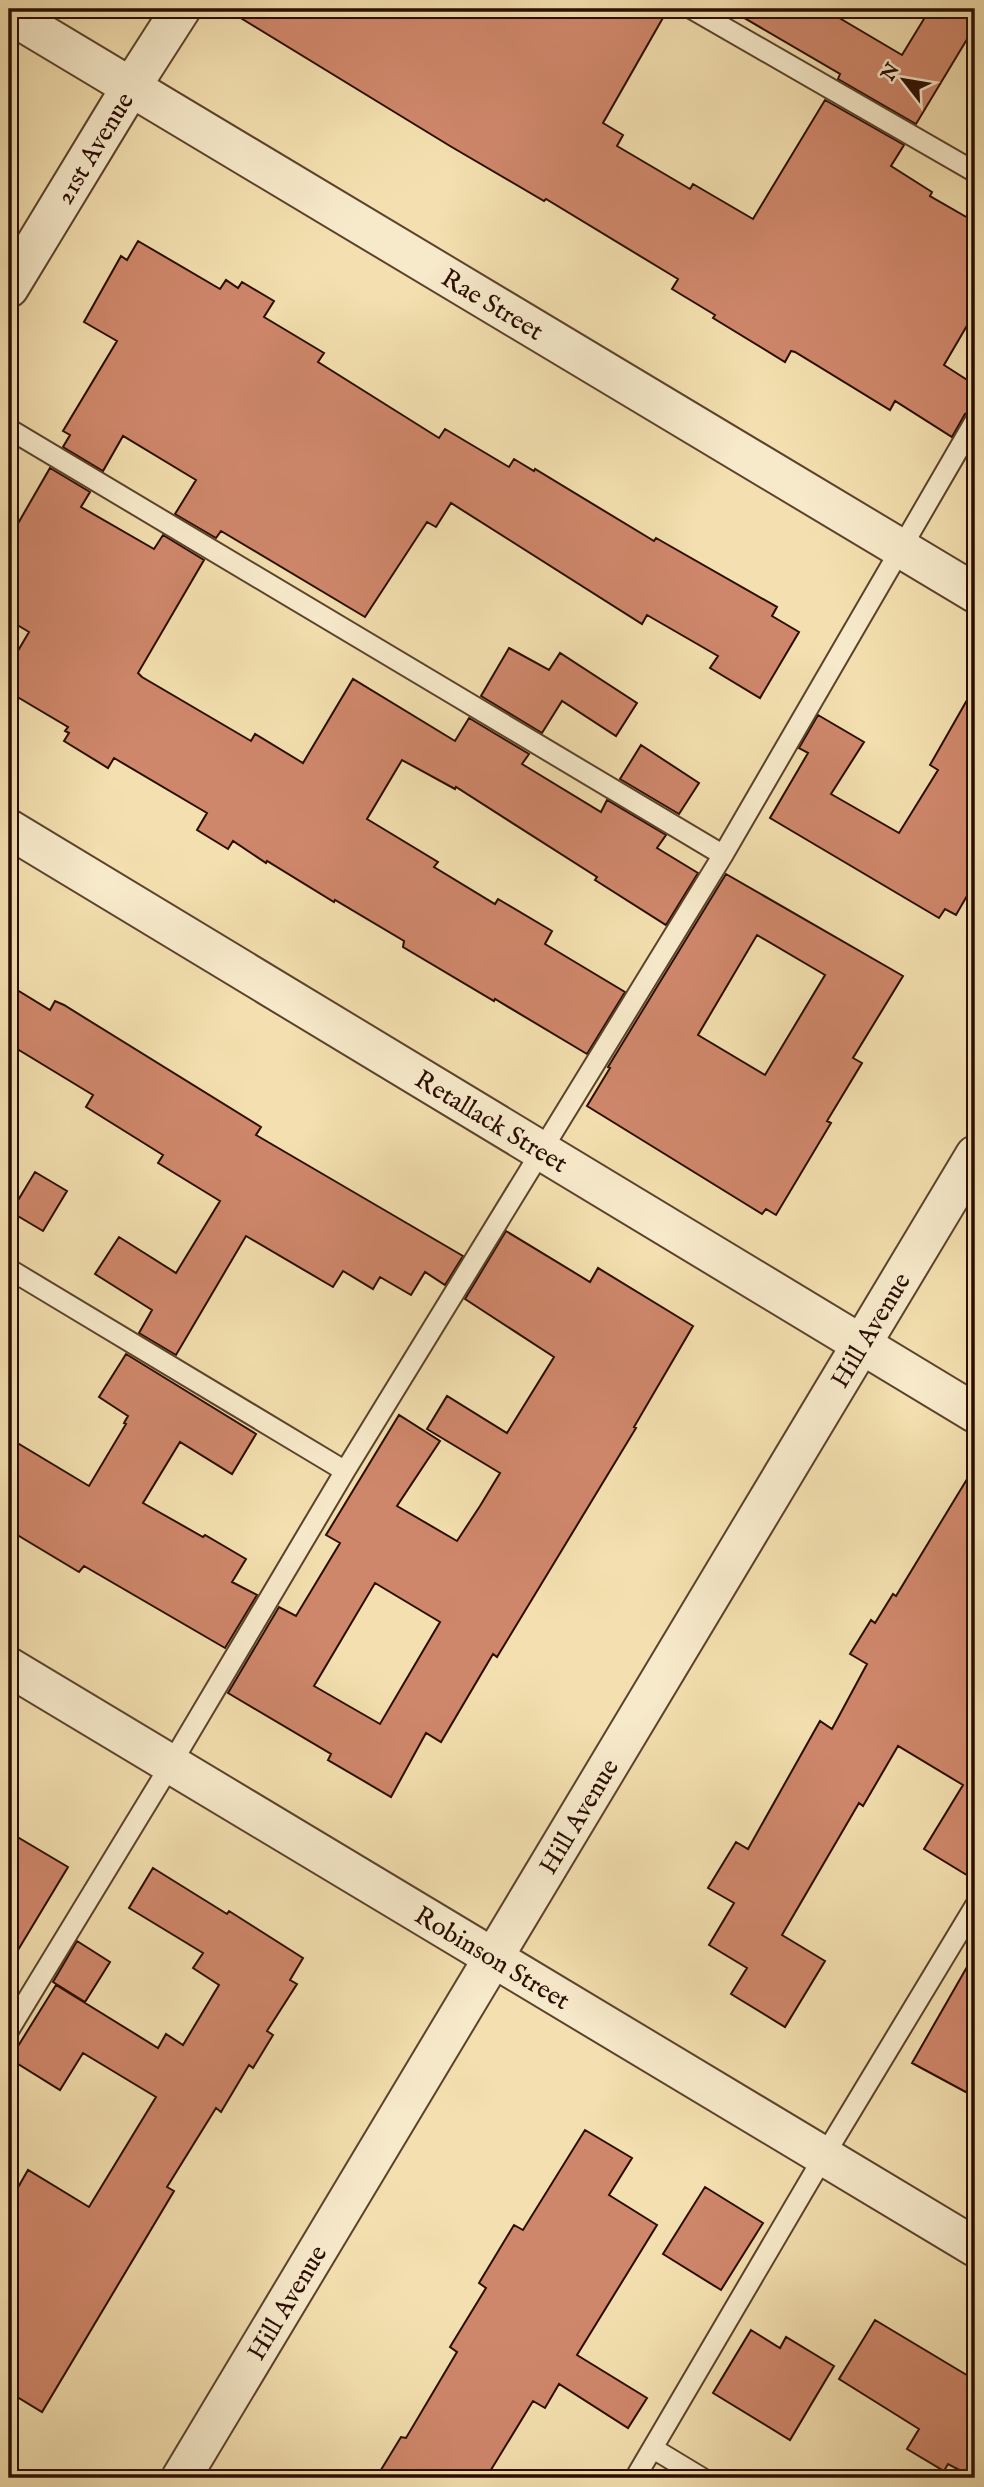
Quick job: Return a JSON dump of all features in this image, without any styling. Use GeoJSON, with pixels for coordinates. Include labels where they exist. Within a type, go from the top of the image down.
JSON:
{"type":"FeatureCollection","features":[{"type":"Feature","properties":{"kind":"street","name":"21st Avenue"},"geometry":{"type":"LineString","coordinates":[[9,288],[181,9]]}},
{"type":"Feature","properties":{"kind":"street","name":"Rae Street"},"geometry":{"type":"LineString","coordinates":[[9,14],[975,593]]}},
{"type":"Feature","properties":{"kind":"street","name":"Retallack Street"},"geometry":{"type":"LineString","coordinates":[[9,829],[975,1413]]}},
{"type":"Feature","properties":{"kind":"street","name":"Hill Avenue"},"geometry":{"type":"LineString","coordinates":[[181,2478],[975,1155]]}},
{"type":"Feature","properties":{"kind":"street","name":"Robinson Street"},"geometry":{"type":"LineString","coordinates":[[9,1667],[975,2247]]}},
{"type":"Feature","properties":{"kind":"lane"},"geometry":{"type":"LineString","coordinates":[[692,9],[975,172]]}},
{"type":"Feature","properties":{"kind":"lane"},"geometry":{"type":"LineString","coordinates":[[9,2030],[171,1765],[345,1471],[723,855],[975,421]]}},
{"type":"Feature","properties":{"kind":"lane"},"geometry":{"type":"LineString","coordinates":[[9,429],[723,855]]}},
{"type":"Feature","properties":{"kind":"lane"},"geometry":{"type":"LineString","coordinates":[[9,1269],[345,1471]]}},
{"type":"Feature","properties":{"kind":"lane"},"geometry":{"type":"LineString","coordinates":[[635,2478],[975,1906]]}},
{"type":"Feature","properties":{"kind":"lane"},"geometry":{"type":"LineString","coordinates":[[654,2449],[702,2478]]}},
{"type":"Feature","properties":{"kind":"building"},"geometry":{"type":"Polygon","coordinates":[[[226,9],[668,9],[603,123],[623,135],[617,146],[690,189],[693,184],[753,219],[825,100],[904,145],[891,166],[932,192],[930,196],[975,222],[975,312],[944,365],[975,385],[975,409],[965,414],[952,437],[895,401],[890,410],[795,352],[791,351],[785,362],[713,318],[715,315],[672,289],[678,279],[546,199],[544,201],[450,146],[226,9]]]}},
{"type":"Feature","properties":{"kind":"building"},"geometry":{"type":"Polygon","coordinates":[[[729,9],[824,9],[902,55],[930,9],[975,9],[975,26],[916,124],[838,79],[840,74],[729,9]]]}},
{"type":"Feature","properties":{"kind":"building"},"geometry":{"type":"Polygon","coordinates":[[[138,241],[220,289],[226,280],[238,288],[242,282],[274,301],[264,317],[324,353],[318,362],[439,438],[445,429],[509,467],[514,459],[534,471],[535,469],[654,541],[656,538],[777,607],[772,616],[799,632],[760,698],[710,668],[718,656],[647,615],[642,624],[451,503],[436,527],[427,522],[365,617],[221,531],[216,538],[175,514],[196,480],[123,436],[103,471],[63,447],[70,435],[63,431],[117,341],[84,322],[121,256],[127,260],[138,241]]]}},
{"type":"Feature","properties":{"kind":"building"},"geometry":{"type":"Polygon","coordinates":[[[50,468],[90,492],[81,507],[154,549],[163,535],[204,560],[138,673],[142,677],[251,741],[255,734],[303,763],[353,679],[455,741],[469,718],[529,754],[522,764],[601,812],[607,800],[666,835],[657,848],[698,873],[666,925],[595,880],[597,877],[456,787],[455,789],[402,760],[367,819],[438,862],[434,867],[495,904],[498,899],[552,931],[545,944],[625,992],[587,1054],[403,947],[404,941],[267,861],[266,863],[233,841],[228,849],[197,830],[207,813],[114,758],[108,768],[64,741],[69,733],[65,731],[68,727],[9,692],[9,666],[29,632],[9,620],[9,539],[50,468]]]}},
{"type":"Feature","properties":{"kind":"building"},"geometry":{"type":"Polygon","coordinates":[[[509,648],[549,670],[560,653],[637,703],[616,736],[562,701],[542,733],[481,696],[509,648]]]}},
{"type":"Feature","properties":{"kind":"building"},"geometry":{"type":"Polygon","coordinates":[[[975,686],[975,882],[956,915],[945,909],[939,918],[770,818],[808,753],[799,748],[818,715],[864,742],[831,794],[899,833],[938,770],[930,765],[975,686]]]}},
{"type":"Feature","properties":{"kind":"building"},"geometry":{"type":"Polygon","coordinates":[[[641,745],[699,783],[679,814],[620,779],[641,745]]]}},
{"type":"Feature","properties":{"kind":"building"},"geometry":{"type":"Polygon","coordinates":[[[726,874],[903,976],[853,1058],[862,1063],[827,1121],[831,1123],[776,1215],[766,1209],[762,1214],[587,1106],[610,1068],[608,1067],[726,874]],[[757,935],[698,1035],[765,1075],[825,975],[757,935]]]}},
{"type":"Feature","properties":{"kind":"building"},"geometry":{"type":"Polygon","coordinates":[[[9,985],[50,1010],[55,1001],[64,1005],[261,1127],[256,1135],[463,1256],[445,1285],[425,1272],[411,1295],[380,1277],[373,1289],[343,1271],[333,1287],[246,1236],[176,1355],[139,1333],[152,1310],[95,1274],[119,1237],[176,1273],[220,1201],[158,1163],[163,1155],[86,1107],[93,1095],[9,1044],[9,985]]]}},
{"type":"Feature","properties":{"kind":"building"},"geometry":{"type":"Polygon","coordinates":[[[35,1172],[67,1191],[43,1231],[11,1212],[35,1172]]]}},
{"type":"Feature","properties":{"kind":"building"},"geometry":{"type":"Polygon","coordinates":[[[506,1231],[590,1282],[598,1268],[693,1326],[634,1427],[636,1428],[497,1657],[493,1654],[441,1742],[426,1733],[391,1797],[328,1760],[331,1754],[228,1693],[279,1607],[296,1616],[340,1543],[326,1535],[399,1415],[440,1441],[397,1506],[457,1541],[500,1473],[427,1429],[447,1396],[507,1433],[554,1357],[465,1299],[506,1231]],[[375,1583],[314,1686],[380,1724],[440,1622],[375,1583]]]}},
{"type":"Feature","properties":{"kind":"building"},"geometry":{"type":"Polygon","coordinates":[[[126,1354],[256,1434],[232,1474],[180,1442],[143,1503],[246,1559],[232,1582],[257,1595],[225,1648],[84,1566],[79,1572],[9,1530],[9,1438],[89,1486],[126,1424],[124,1423],[128,1416],[99,1397],[126,1354]]]}},
{"type":"Feature","properties":{"kind":"building"},"geometry":{"type":"Polygon","coordinates":[[[975,1466],[975,1880],[924,1849],[963,1785],[898,1746],[863,1806],[859,1803],[782,1935],[825,1961],[785,2027],[731,1994],[747,1968],[709,1945],[734,1903],[708,1888],[736,1842],[748,1849],[820,1721],[832,1729],[867,1664],[850,1654],[871,1620],[875,1623],[893,1594],[896,1596],[975,1466]]]}},
{"type":"Feature","properties":{"kind":"building"},"geometry":{"type":"Polygon","coordinates":[[[9,1832],[68,1867],[9,1965],[9,1832]]]}},
{"type":"Feature","properties":{"kind":"building"},"geometry":{"type":"Polygon","coordinates":[[[153,1868],[227,1914],[229,1911],[303,1958],[290,1980],[297,1984],[267,2031],[273,2035],[253,2068],[249,2065],[221,2112],[216,2108],[167,2187],[174,2191],[42,2412],[9,2392],[9,2203],[28,2170],[89,2207],[156,2097],[83,2053],[60,2090],[10,2059],[56,1985],[158,2048],[166,2034],[183,2045],[219,1985],[193,1968],[203,1953],[129,1908],[153,1868]]]}},
{"type":"Feature","properties":{"kind":"building"},"geometry":{"type":"Polygon","coordinates":[[[77,1941],[110,1962],[85,2002],[53,1982],[77,1941]]]}},
{"type":"Feature","properties":{"kind":"building"},"geometry":{"type":"Polygon","coordinates":[[[975,1953],[975,2097],[912,2063],[975,1953]]]}},
{"type":"Feature","properties":{"kind":"building"},"geometry":{"type":"Polygon","coordinates":[[[585,2130],[632,2158],[609,2195],[657,2225],[577,2355],[647,2398],[628,2428],[559,2384],[545,2408],[533,2401],[486,2478],[376,2478],[401,2437],[406,2438],[457,2352],[450,2347],[486,2288],[479,2283],[514,2225],[523,2230],[585,2130]]]}},
{"type":"Feature","properties":{"kind":"building"},"geometry":{"type":"Polygon","coordinates":[[[705,2187],[763,2223],[721,2290],[663,2254],[705,2187]]]}},
{"type":"Feature","properties":{"kind":"building"},"geometry":{"type":"Polygon","coordinates":[[[875,2320],[975,2380],[975,2478],[948,2464],[944,2471],[907,2449],[919,2429],[839,2379],[875,2320]]]}},
{"type":"Feature","properties":{"kind":"building"},"geometry":{"type":"Polygon","coordinates":[[[751,2330],[780,2348],[786,2337],[834,2366],[790,2440],[713,2393],[751,2330]]]}}]}
